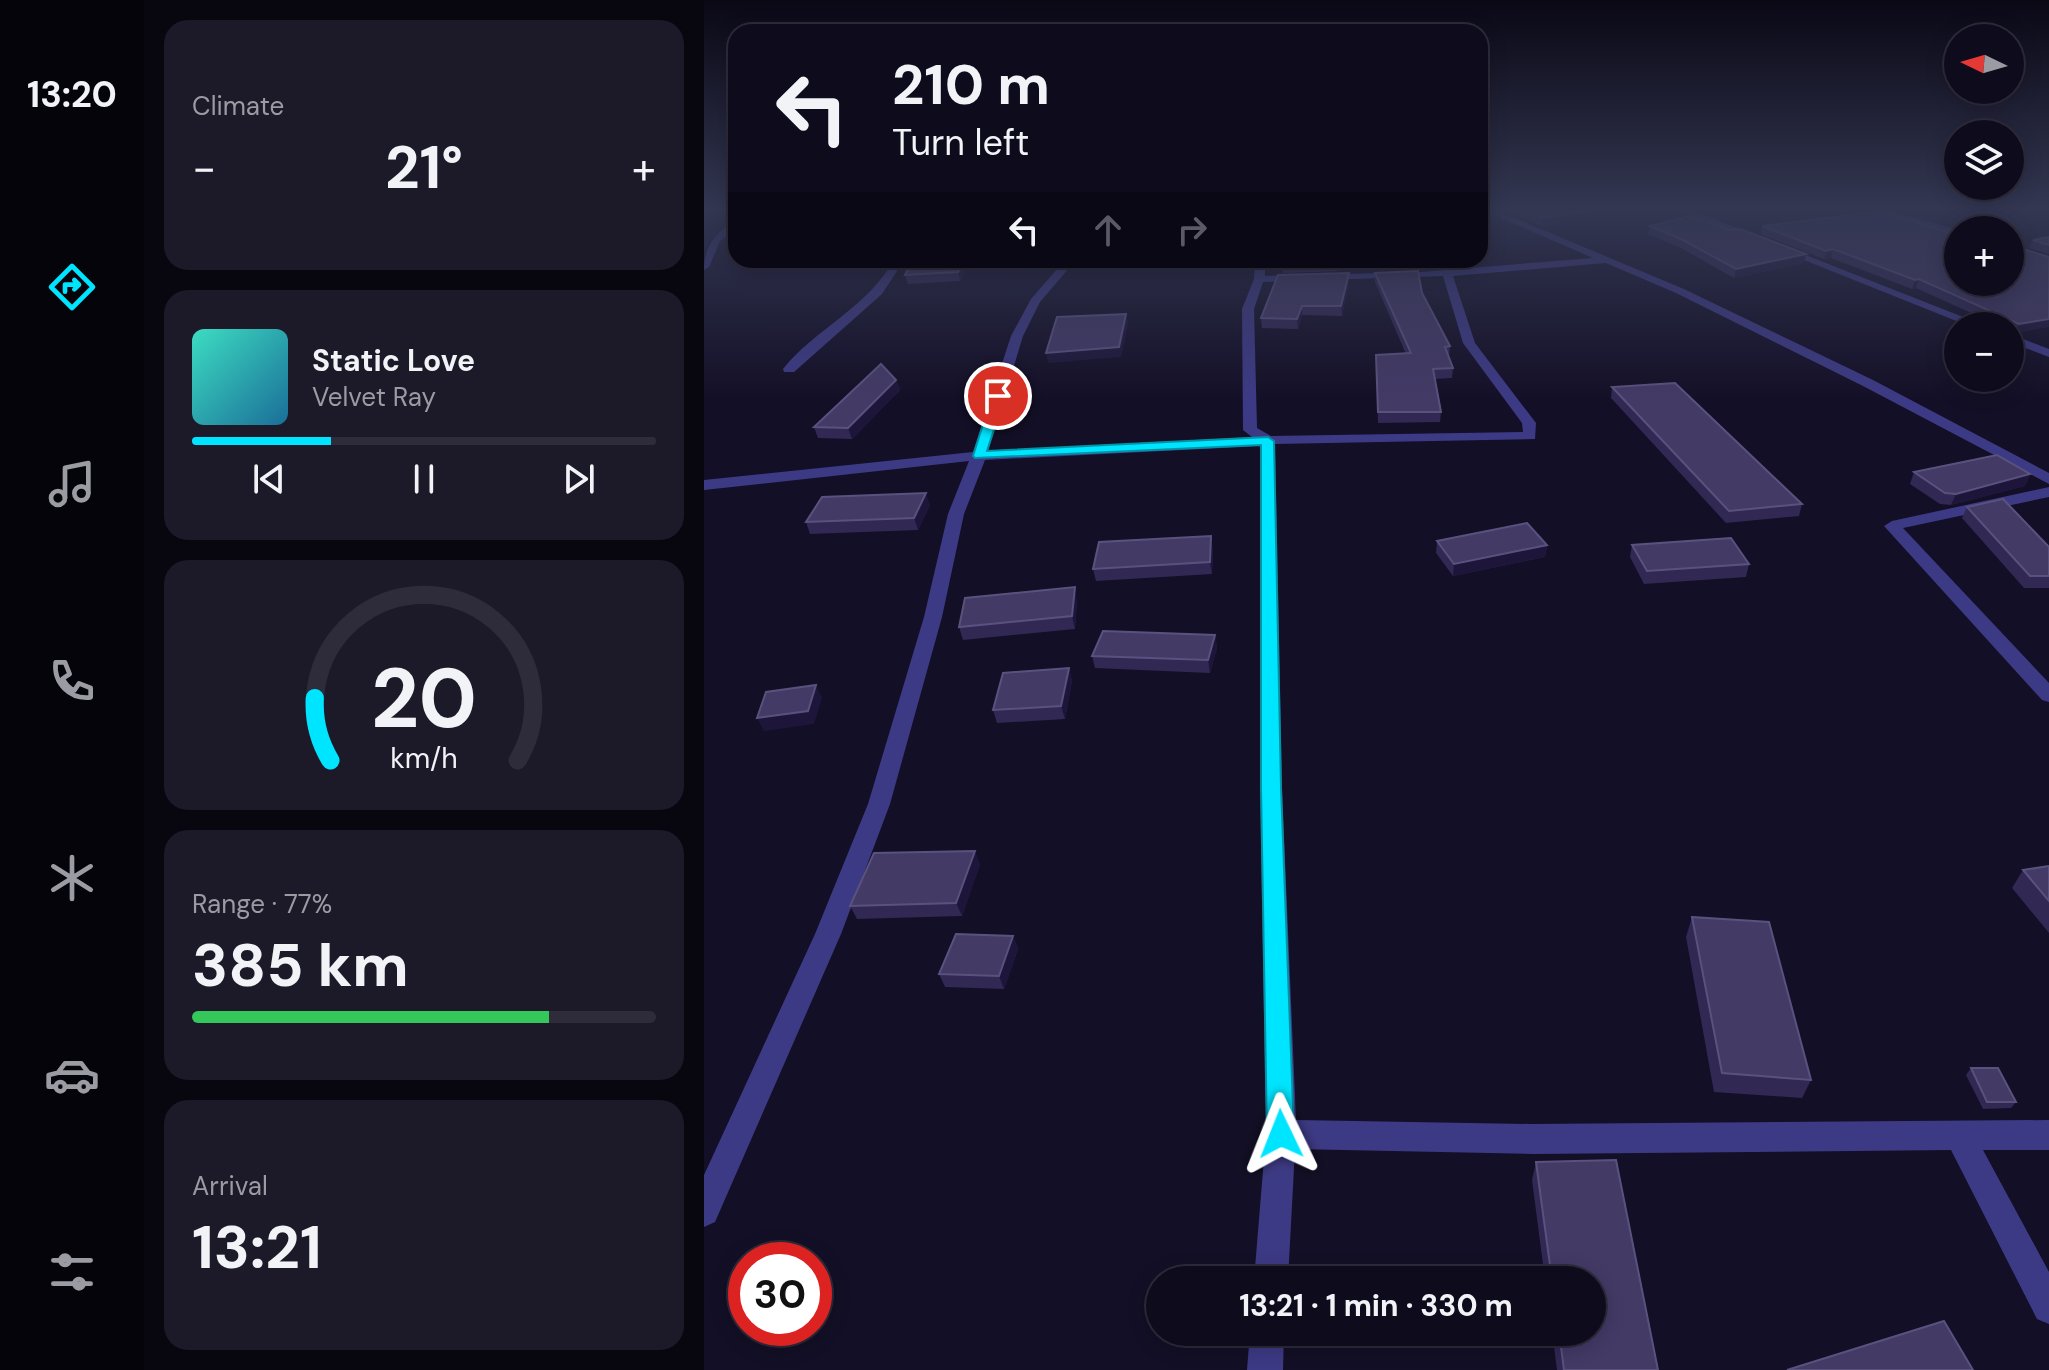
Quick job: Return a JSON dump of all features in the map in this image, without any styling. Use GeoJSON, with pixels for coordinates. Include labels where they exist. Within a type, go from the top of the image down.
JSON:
{"type":"FeatureCollection","features":[{"type":"Feature","properties":{"kind":"street"},"geometry":{"type":"LineString","coordinates":[[789,369],[803,352],[855,312],[893,274]]}},
{"type":"Feature","properties":{"kind":"street"},"geometry":{"type":"LineString","coordinates":[[704,1211],[828,934],[879,804],[933,617],[956,514],[979,456],[1017,336],[1035,301],[1059,274]]}},
{"type":"Feature","properties":{"kind":"street"},"geometry":{"type":"LineString","coordinates":[[1259,274],[1248,309],[1250,430],[1268,441]]}},
{"type":"Feature","properties":{"kind":"street"},"geometry":{"type":"LineString","coordinates":[[1259,279],[1418,274]]}},
{"type":"Feature","properties":{"kind":"street"},"geometry":{"type":"LineString","coordinates":[[704,485],[979,456],[1268,441],[1530,436],[1529,423],[1469,343],[1447,274]]}},
{"type":"Feature","properties":{"kind":"street"},"geometry":{"type":"LineString","coordinates":[[1639,274],[1868,383],[2049,479]]}},
{"type":"Feature","properties":{"kind":"street"},"geometry":{"type":"LineString","coordinates":[[1847,274],[1944,312]]}},
{"type":"Feature","properties":{"kind":"street"},"geometry":{"type":"LineString","coordinates":[[2024,343],[2049,353]]}},
{"type":"Feature","properties":{"kind":"street"},"geometry":{"type":"LineString","coordinates":[[1268,441],[1271,788],[1281,1134],[1272,1266]]}},
{"type":"Feature","properties":{"kind":"street"},"geometry":{"type":"LineString","coordinates":[[2049,492],[1892,526],[2049,695]]}},
{"type":"Feature","properties":{"kind":"street"},"geometry":{"type":"LineString","coordinates":[[1281,1134],[1532,1139],[2049,1135]]}},
{"type":"Feature","properties":{"kind":"street"},"geometry":{"type":"LineString","coordinates":[[1960,1137],[2049,1307]]}},
{"type":"Feature","properties":{"kind":"street"},"geometry":{"type":"LineString","coordinates":[[1265,1370],[1266,1346]]}},
{"type":"Feature","properties":{"kind":"building"},"geometry":{"type":"Polygon","coordinates":[[[1349,274],[1341,306],[1302,306],[1297,319],[1261,318],[1278,275],[1349,274]]]}},
{"type":"Feature","properties":{"kind":"building"},"geometry":{"type":"Polygon","coordinates":[[[1375,274],[1419,274],[1422,293],[1450,346],[1445,347],[1453,368],[1433,369],[1441,412],[1378,412],[1376,355],[1411,353],[1375,274]]]}},
{"type":"Feature","properties":{"kind":"building"},"geometry":{"type":"Polygon","coordinates":[[[1899,274],[1944,274],[1944,290],[1899,274]]]}},
{"type":"Feature","properties":{"kind":"building"},"geometry":{"type":"Polygon","coordinates":[[[2024,274],[2049,274],[2049,319],[2024,323],[2024,312],[1992,312],[1957,296],[2024,296],[2024,274]]]}},
{"type":"Feature","properties":{"kind":"building"},"geometry":{"type":"Polygon","coordinates":[[[1126,314],[1119,347],[1046,353],[1057,317],[1126,314]]]}},
{"type":"Feature","properties":{"kind":"building"},"geometry":{"type":"Polygon","coordinates":[[[881,364],[896,380],[848,428],[814,427],[881,364]]]}},
{"type":"Feature","properties":{"kind":"building"},"geometry":{"type":"Polygon","coordinates":[[[1675,383],[1802,504],[1729,511],[1612,387],[1675,383]]]}},
{"type":"Feature","properties":{"kind":"building"},"geometry":{"type":"Polygon","coordinates":[[[1997,455],[2030,474],[1956,494],[1945,493],[1914,472],[1997,455]]]}},
{"type":"Feature","properties":{"kind":"building"},"geometry":{"type":"Polygon","coordinates":[[[926,493],[914,518],[806,522],[822,497],[926,493]]]}},
{"type":"Feature","properties":{"kind":"building"},"geometry":{"type":"Polygon","coordinates":[[[2003,499],[2049,547],[2049,576],[2030,576],[1967,507],[2003,499]]]}},
{"type":"Feature","properties":{"kind":"building"},"geometry":{"type":"Polygon","coordinates":[[[1527,523],[1547,545],[1454,564],[1437,541],[1527,523]]]}},
{"type":"Feature","properties":{"kind":"building"},"geometry":{"type":"Polygon","coordinates":[[[1211,536],[1210,562],[1093,569],[1099,542],[1211,536]]]}},
{"type":"Feature","properties":{"kind":"building"},"geometry":{"type":"Polygon","coordinates":[[[1731,538],[1749,564],[1647,571],[1632,545],[1731,538]]]}},
{"type":"Feature","properties":{"kind":"building"},"geometry":{"type":"Polygon","coordinates":[[[1075,587],[1072,616],[959,627],[965,598],[1075,587]]]}},
{"type":"Feature","properties":{"kind":"building"},"geometry":{"type":"Polygon","coordinates":[[[1103,631],[1215,635],[1208,660],[1092,656],[1103,631]]]}},
{"type":"Feature","properties":{"kind":"building"},"geometry":{"type":"Polygon","coordinates":[[[1069,668],[1061,706],[993,710],[1003,673],[1069,668]]]}},
{"type":"Feature","properties":{"kind":"building"},"geometry":{"type":"Polygon","coordinates":[[[816,685],[808,711],[757,718],[766,692],[816,685]]]}},
{"type":"Feature","properties":{"kind":"building"},"geometry":{"type":"Polygon","coordinates":[[[975,851],[956,903],[850,906],[874,853],[975,851]]]}},
{"type":"Feature","properties":{"kind":"building"},"geometry":{"type":"Polygon","coordinates":[[[2049,866],[2049,901],[2023,870],[2049,866]]]}},
{"type":"Feature","properties":{"kind":"building"},"geometry":{"type":"Polygon","coordinates":[[[1692,917],[1769,922],[1811,1080],[1722,1073],[1692,917]]]}},
{"type":"Feature","properties":{"kind":"building"},"geometry":{"type":"Polygon","coordinates":[[[956,934],[1013,936],[999,976],[939,974],[956,934]]]}},
{"type":"Feature","properties":{"kind":"building"},"geometry":{"type":"Polygon","coordinates":[[[1971,1068],[1998,1068],[2016,1102],[1987,1102],[1971,1068]]]}},
{"type":"Feature","properties":{"kind":"building"},"geometry":{"type":"Polygon","coordinates":[[[1616,1160],[1658,1370],[1564,1370],[1561,1346],[1606,1346],[1606,1266],[1550,1266],[1536,1162],[1616,1160]]]}},
{"type":"Feature","properties":{"kind":"building"},"geometry":{"type":"Polygon","coordinates":[[[1944,1321],[1973,1370],[1787,1370],[1944,1321]]]}},
{"type":"Feature","properties":{"kind":"route"},"geometry":{"type":"LineString","coordinates":[[998,396],[979,456],[1268,441],[1271,788],[1281,1134]]}}]}
